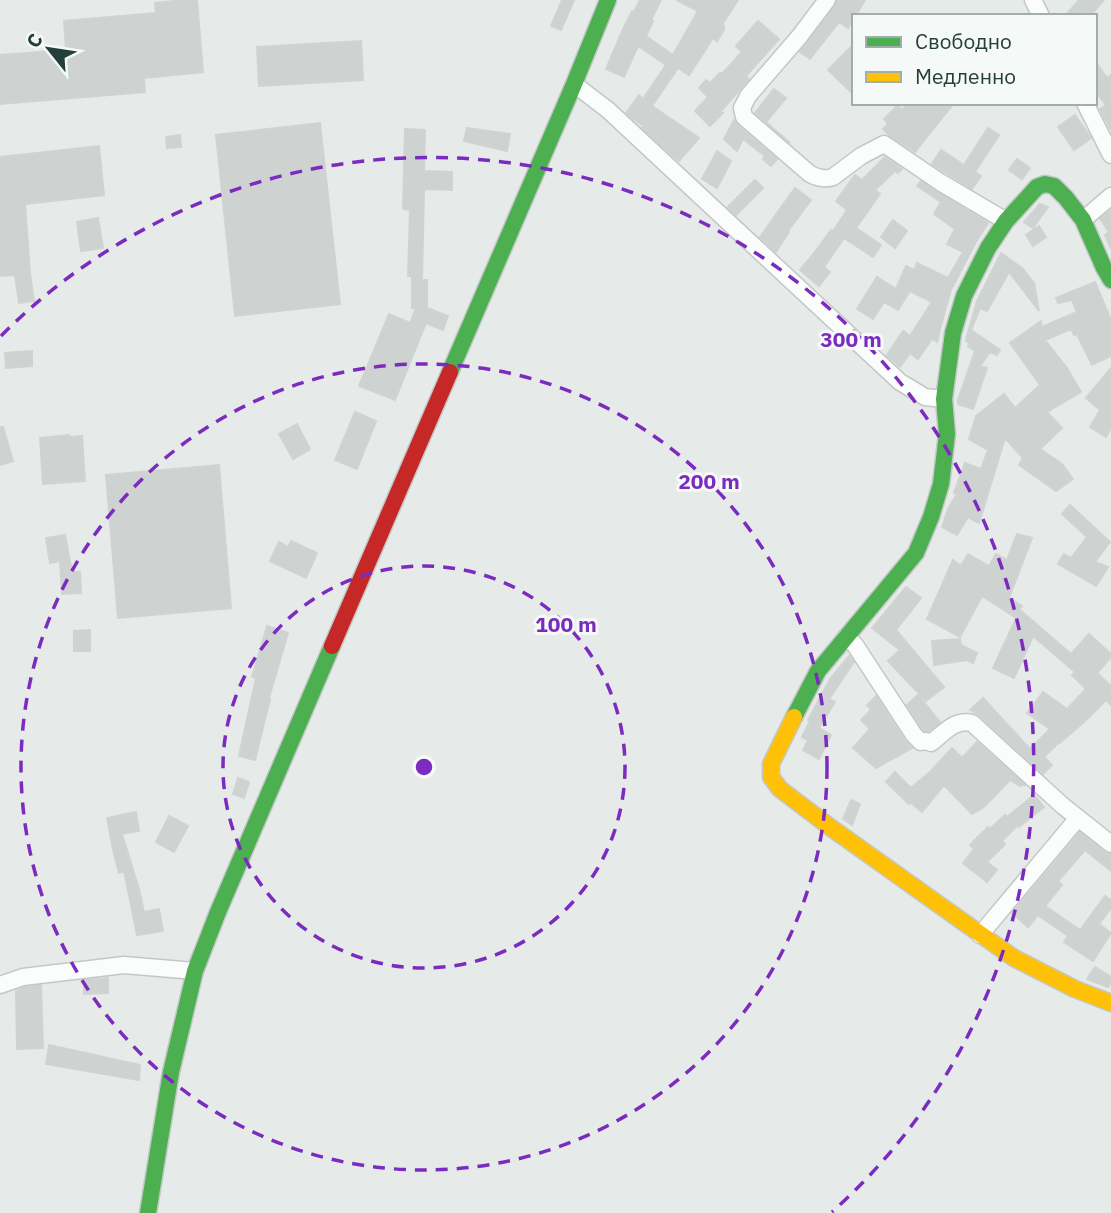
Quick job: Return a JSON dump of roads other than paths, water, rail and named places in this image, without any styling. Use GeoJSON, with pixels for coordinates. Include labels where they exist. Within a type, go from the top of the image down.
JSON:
{"type":"FeatureCollection","features":[{"type":"Feature","properties":{"kind":"main road"},"geometry":{"type":"LineString","coordinates":[[148,1213],[171,1072],[195,971],[608,0]]}},
{"type":"Feature","properties":{"kind":"main road"},"geometry":{"type":"LineString","coordinates":[[1111,280],[1083,220],[1054,186],[1045,184],[1037,187],[1006,221],[988,248],[964,296],[953,333],[944,399],[947,434],[941,484],[916,552],[818,671],[771,764],[771,778],[780,789],[980,935],[1013,958],[1111,1003]]}},
{"type":"Feature","properties":{"kind":"street"},"geometry":{"type":"LineString","coordinates":[[827,0],[748,96],[743,108],[744,117],[818,178],[833,177],[861,156],[884,144],[940,182],[1006,221]]}},
{"type":"Feature","properties":{"kind":"street"},"geometry":{"type":"LineString","coordinates":[[574,84],[608,110],[900,382],[925,397],[944,399]]}},
{"type":"Feature","properties":{"kind":"street"},"geometry":{"type":"LineString","coordinates":[[1086,105],[1111,155]]}},
{"type":"Feature","properties":{"kind":"street"},"geometry":{"type":"LineString","coordinates":[[1083,220],[1111,196]]}},
{"type":"Feature","properties":{"kind":"street"},"geometry":{"type":"LineString","coordinates":[[846,638],[855,645],[921,742],[931,743],[954,724],[972,723],[1063,806],[1111,844]]}},
{"type":"Feature","properties":{"kind":"street"},"geometry":{"type":"LineString","coordinates":[[980,935],[1078,818]]}},
{"type":"Feature","properties":{"kind":"street"},"geometry":{"type":"LineString","coordinates":[[0,985],[23,977],[124,965],[195,971]]}}]}
